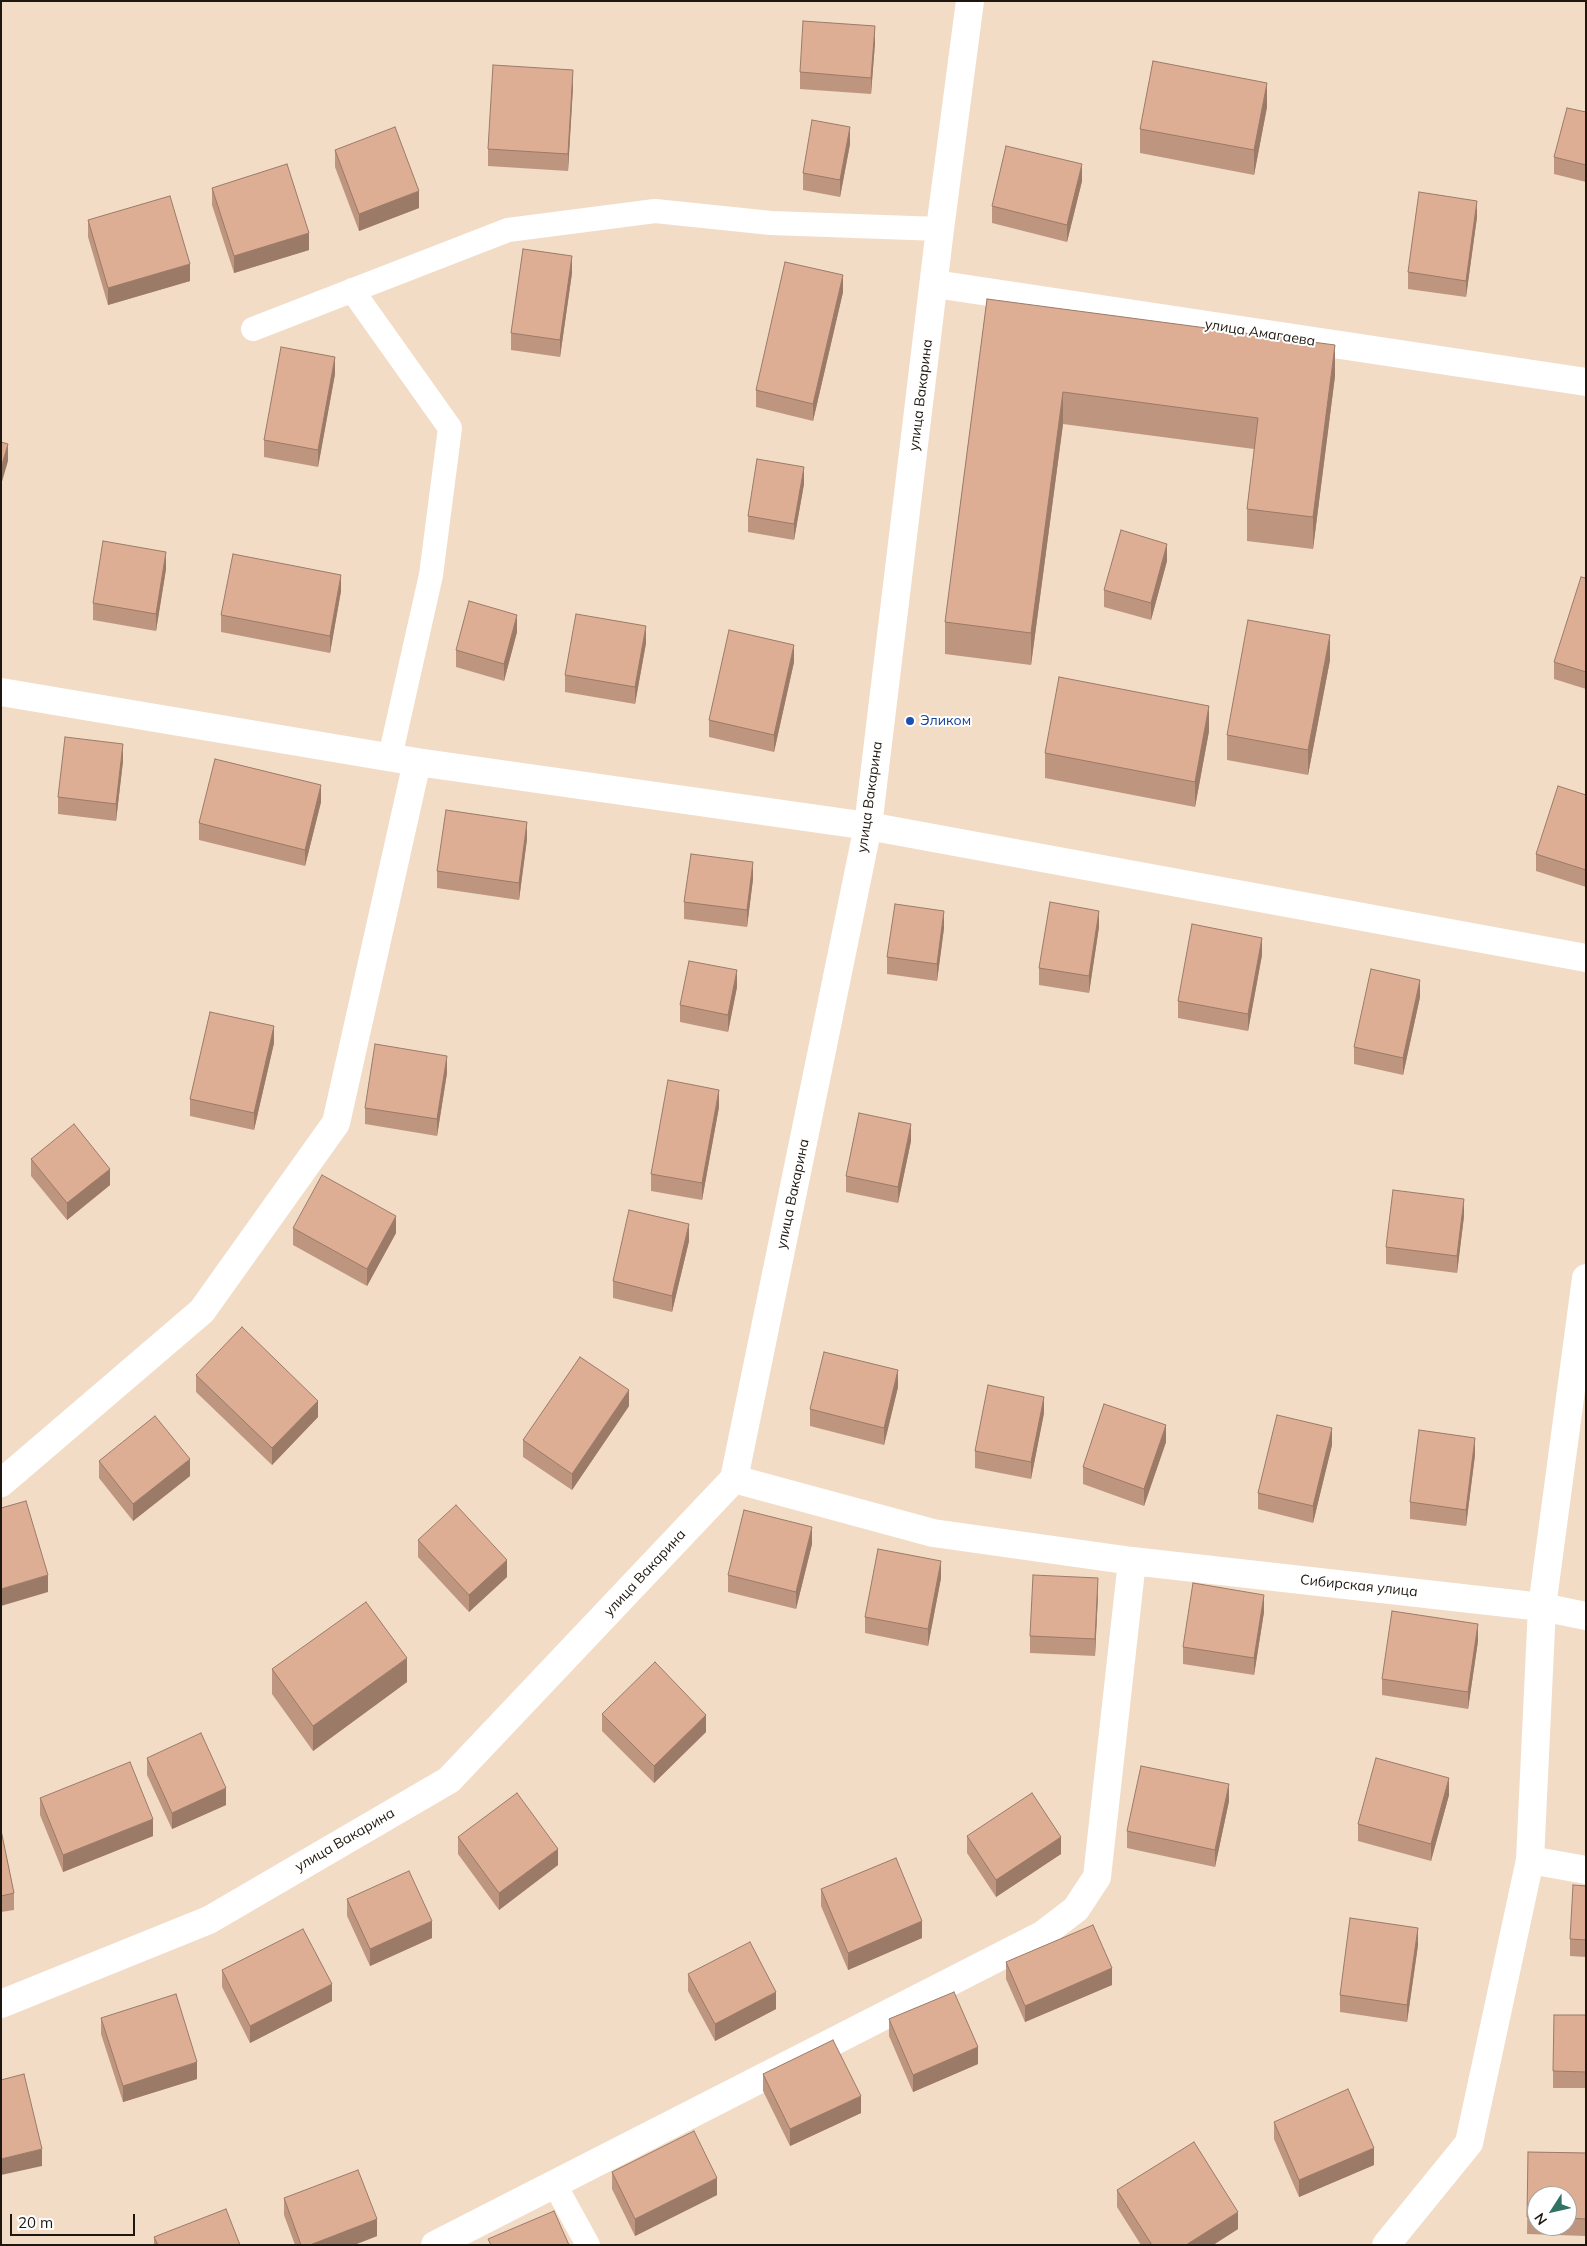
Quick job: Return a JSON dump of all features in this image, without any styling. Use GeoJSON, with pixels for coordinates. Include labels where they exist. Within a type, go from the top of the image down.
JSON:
{"type":"FeatureCollection","features":[{"type":"Feature","properties":{"kind":"street","name":"улица Вакарина"},"geometry":{"type":"LineString","coordinates":[[1,2004],[209,1920],[449,1780],[734,1479],[868,826],[935,284],[940,229],[970,1]]}},
{"type":"Feature","properties":{"kind":"street","name":"улица Амагаева"},"geometry":{"type":"LineString","coordinates":[[935,284],[1586,382]]}},
{"type":"Feature","properties":{"kind":"street"},"geometry":{"type":"LineString","coordinates":[[1,692],[417,762],[868,826],[1586,958]]}},
{"type":"Feature","properties":{"kind":"street"},"geometry":{"type":"LineString","coordinates":[[1,1482],[202,1311],[336,1123],[417,762]]}},
{"type":"Feature","properties":{"kind":"street"},"geometry":{"type":"LineString","coordinates":[[1386,2245],[1469,2142],[1530,1860],[1542,1607],[1586,1278]]}},
{"type":"Feature","properties":{"kind":"street","name":"Сибирская улица"},"geometry":{"type":"LineString","coordinates":[[734,1479],[934,1532],[1132,1561],[1542,1607],[1586,1616]]}},
{"type":"Feature","properties":{"kind":"street"},"geometry":{"type":"LineString","coordinates":[[434,2245],[1042,1935],[1076,1909],[1096,1877],[1132,1561]]}},
{"type":"Feature","properties":{"kind":"street"},"geometry":{"type":"LineString","coordinates":[[1530,1860],[1586,1870]]}},
{"type":"Feature","properties":{"kind":"lane"},"geometry":{"type":"LineString","coordinates":[[253,329],[508,230],[656,211],[771,223],[940,229]]}},
{"type":"Feature","properties":{"kind":"lane"},"geometry":{"type":"LineString","coordinates":[[352,290],[450,428],[431,574],[390,757]]}},
{"type":"Feature","properties":{"kind":"lane"},"geometry":{"type":"LineString","coordinates":[[555,2184],[588,2245]]}},
{"type":"Feature","properties":{"kind":"building"},"geometry":{"type":"Polygon","coordinates":[[[803,21],[875,26],[871,78],[800,72],[803,21]]]}},
{"type":"Feature","properties":{"kind":"building"},"geometry":{"type":"Polygon","coordinates":[[[1153,61],[1267,83],[1254,150],[1140,129],[1153,61]]]}},
{"type":"Feature","properties":{"kind":"building"},"geometry":{"type":"Polygon","coordinates":[[[493,65],[573,70],[568,154],[488,149],[493,65]]]}},
{"type":"Feature","properties":{"kind":"building"},"geometry":{"type":"Polygon","coordinates":[[[1567,108],[1586,112],[1586,165],[1554,157],[1567,108]]]}},
{"type":"Feature","properties":{"kind":"building"},"geometry":{"type":"Polygon","coordinates":[[[812,120],[850,127],[840,180],[803,173],[812,120]]]}},
{"type":"Feature","properties":{"kind":"building"},"geometry":{"type":"Polygon","coordinates":[[[395,127],[419,191],[359,214],[335,150],[395,127]]]}},
{"type":"Feature","properties":{"kind":"building"},"geometry":{"type":"Polygon","coordinates":[[[1006,146],[1082,164],[1067,225],[992,206],[1006,146]]]}},
{"type":"Feature","properties":{"kind":"building"},"geometry":{"type":"Polygon","coordinates":[[[287,164],[309,233],[234,256],[212,188],[287,164]]]}},
{"type":"Feature","properties":{"kind":"building"},"geometry":{"type":"Polygon","coordinates":[[[1419,192],[1477,201],[1466,281],[1408,272],[1419,192]]]}},
{"type":"Feature","properties":{"kind":"building"},"geometry":{"type":"Polygon","coordinates":[[[170,196],[190,264],[108,288],[88,220],[170,196]]]}},
{"type":"Feature","properties":{"kind":"building"},"geometry":{"type":"Polygon","coordinates":[[[523,249],[572,256],[560,340],[511,333],[523,249]]]}},
{"type":"Feature","properties":{"kind":"building"},"geometry":{"type":"Polygon","coordinates":[[[785,262],[843,275],[813,404],[756,390],[785,262]]]}},
{"type":"Feature","properties":{"kind":"building"},"geometry":{"type":"Polygon","coordinates":[[[987,299],[1335,345],[1313,517],[1247,509],[1258,418],[1063,392],[1031,633],[945,622],[987,299]]]}},
{"type":"Feature","properties":{"kind":"building"},"geometry":{"type":"Polygon","coordinates":[[[281,347],[335,357],[318,450],[264,440],[281,347]]]}},
{"type":"Feature","properties":{"kind":"building"},"geometry":{"type":"Polygon","coordinates":[[[1,442],[8,444],[1,468],[1,442]]]}},
{"type":"Feature","properties":{"kind":"building"},"geometry":{"type":"Polygon","coordinates":[[[757,459],[804,467],[794,524],[748,516],[757,459]]]}},
{"type":"Feature","properties":{"kind":"building"},"geometry":{"type":"Polygon","coordinates":[[[1121,530],[1167,544],[1151,603],[1104,590],[1121,530]]]}},
{"type":"Feature","properties":{"kind":"building"},"geometry":{"type":"Polygon","coordinates":[[[103,541],[166,552],[156,614],[93,603],[103,541]]]}},
{"type":"Feature","properties":{"kind":"building"},"geometry":{"type":"Polygon","coordinates":[[[233,554],[341,575],[330,636],[221,615],[233,554]]]}},
{"type":"Feature","properties":{"kind":"building"},"geometry":{"type":"Polygon","coordinates":[[[1581,577],[1586,578],[1586,672],[1554,662],[1581,577]]]}},
{"type":"Feature","properties":{"kind":"building"},"geometry":{"type":"Polygon","coordinates":[[[469,601],[517,615],[504,664],[456,650],[469,601]]]}},
{"type":"Feature","properties":{"kind":"building"},"geometry":{"type":"Polygon","coordinates":[[[576,614],[646,626],[635,687],[565,675],[576,614]]]}},
{"type":"Feature","properties":{"kind":"building"},"geometry":{"type":"Polygon","coordinates":[[[1248,620],[1330,635],[1308,750],[1227,735],[1248,620]]]}},
{"type":"Feature","properties":{"kind":"building"},"geometry":{"type":"Polygon","coordinates":[[[729,630],[794,645],[774,735],[709,720],[729,630]]]}},
{"type":"Feature","properties":{"kind":"building"},"geometry":{"type":"Polygon","coordinates":[[[1059,677],[1209,706],[1195,782],[1045,753],[1059,677]]]}},
{"type":"Feature","properties":{"kind":"building"},"geometry":{"type":"Polygon","coordinates":[[[65,737],[123,744],[116,804],[58,797],[65,737]]]}},
{"type":"Feature","properties":{"kind":"building"},"geometry":{"type":"Polygon","coordinates":[[[215,759],[321,785],[305,850],[199,823],[215,759]]]}},
{"type":"Feature","properties":{"kind":"building"},"geometry":{"type":"Polygon","coordinates":[[[1558,786],[1586,795],[1586,870],[1536,854],[1558,786]]]}},
{"type":"Feature","properties":{"kind":"building"},"geometry":{"type":"Polygon","coordinates":[[[446,810],[527,822],[519,883],[437,871],[446,810]]]}},
{"type":"Feature","properties":{"kind":"building"},"geometry":{"type":"Polygon","coordinates":[[[691,854],[753,862],[747,910],[684,902],[691,854]]]}},
{"type":"Feature","properties":{"kind":"building"},"geometry":{"type":"Polygon","coordinates":[[[1050,902],[1099,911],[1089,976],[1039,968],[1050,902]]]}},
{"type":"Feature","properties":{"kind":"building"},"geometry":{"type":"Polygon","coordinates":[[[895,904],[944,911],[937,964],[887,957],[895,904]]]}},
{"type":"Feature","properties":{"kind":"building"},"geometry":{"type":"Polygon","coordinates":[[[1192,924],[1262,938],[1248,1014],[1178,1001],[1192,924]]]}},
{"type":"Feature","properties":{"kind":"building"},"geometry":{"type":"Polygon","coordinates":[[[689,961],[737,970],[728,1015],[680,1005],[689,961]]]}},
{"type":"Feature","properties":{"kind":"building"},"geometry":{"type":"Polygon","coordinates":[[[1371,969],[1420,980],[1403,1058],[1354,1047],[1371,969]]]}},
{"type":"Feature","properties":{"kind":"building"},"geometry":{"type":"Polygon","coordinates":[[[210,1012],[274,1026],[254,1113],[190,1099],[210,1012]]]}},
{"type":"Feature","properties":{"kind":"building"},"geometry":{"type":"Polygon","coordinates":[[[375,1044],[447,1056],[437,1119],[365,1108],[375,1044]]]}},
{"type":"Feature","properties":{"kind":"building"},"geometry":{"type":"Polygon","coordinates":[[[668,1080],[719,1090],[702,1183],[651,1174],[668,1080]]]}},
{"type":"Feature","properties":{"kind":"building"},"geometry":{"type":"Polygon","coordinates":[[[859,1113],[911,1124],[898,1187],[846,1176],[859,1113]]]}},
{"type":"Feature","properties":{"kind":"building"},"geometry":{"type":"Polygon","coordinates":[[[74,1124],[110,1169],[67,1203],[31,1159],[74,1124]]]}},
{"type":"Feature","properties":{"kind":"building"},"geometry":{"type":"Polygon","coordinates":[[[322,1175],[396,1216],[367,1269],[293,1228],[322,1175]]]}},
{"type":"Feature","properties":{"kind":"building"},"geometry":{"type":"Polygon","coordinates":[[[1393,1190],[1464,1199],[1457,1256],[1386,1247],[1393,1190]]]}},
{"type":"Feature","properties":{"kind":"building"},"geometry":{"type":"Polygon","coordinates":[[[629,1210],[689,1224],[672,1296],[613,1281],[629,1210]]]}},
{"type":"Feature","properties":{"kind":"building"},"geometry":{"type":"Polygon","coordinates":[[[242,1327],[318,1401],[272,1448],[196,1375],[242,1327]]]}},
{"type":"Feature","properties":{"kind":"building"},"geometry":{"type":"Polygon","coordinates":[[[824,1352],[898,1370],[884,1428],[810,1409],[824,1352]]]}},
{"type":"Feature","properties":{"kind":"building"},"geometry":{"type":"Polygon","coordinates":[[[580,1357],[629,1390],[572,1474],[523,1440],[580,1357]]]}},
{"type":"Feature","properties":{"kind":"building"},"geometry":{"type":"Polygon","coordinates":[[[988,1385],[1044,1397],[1031,1462],[975,1451],[988,1385]]]}},
{"type":"Feature","properties":{"kind":"building"},"geometry":{"type":"Polygon","coordinates":[[[1104,1404],[1166,1425],[1144,1489],[1083,1467],[1104,1404]]]}},
{"type":"Feature","properties":{"kind":"building"},"geometry":{"type":"Polygon","coordinates":[[[1277,1415],[1332,1428],[1313,1506],[1258,1493],[1277,1415]]]}},
{"type":"Feature","properties":{"kind":"building"},"geometry":{"type":"Polygon","coordinates":[[[155,1416],[190,1459],[133,1504],[99,1461],[155,1416]]]}},
{"type":"Feature","properties":{"kind":"building"},"geometry":{"type":"Polygon","coordinates":[[[1419,1430],[1475,1438],[1466,1510],[1410,1502],[1419,1430]]]}},
{"type":"Feature","properties":{"kind":"building"},"geometry":{"type":"Polygon","coordinates":[[[26,1501],[48,1575],[1,1589],[1,1508],[26,1501]]]}},
{"type":"Feature","properties":{"kind":"building"},"geometry":{"type":"Polygon","coordinates":[[[456,1505],[507,1560],[469,1595],[418,1540],[456,1505]]]}},
{"type":"Feature","properties":{"kind":"building"},"geometry":{"type":"Polygon","coordinates":[[[744,1510],[812,1527],[796,1592],[728,1575],[744,1510]]]}},
{"type":"Feature","properties":{"kind":"building"},"geometry":{"type":"Polygon","coordinates":[[[878,1549],[941,1561],[928,1629],[865,1617],[878,1549]]]}},
{"type":"Feature","properties":{"kind":"building"},"geometry":{"type":"Polygon","coordinates":[[[1033,1575],[1098,1578],[1095,1639],[1030,1636],[1033,1575]]]}},
{"type":"Feature","properties":{"kind":"building"},"geometry":{"type":"Polygon","coordinates":[[[1193,1583],[1264,1595],[1254,1658],[1183,1647],[1193,1583]]]}},
{"type":"Feature","properties":{"kind":"building"},"geometry":{"type":"Polygon","coordinates":[[[366,1602],[407,1658],[313,1726],[272,1669],[366,1602]]]}},
{"type":"Feature","properties":{"kind":"building"},"geometry":{"type":"Polygon","coordinates":[[[1392,1611],[1478,1624],[1468,1692],[1382,1679],[1392,1611]]]}},
{"type":"Feature","properties":{"kind":"building"},"geometry":{"type":"Polygon","coordinates":[[[655,1662],[706,1715],[654,1766],[602,1714],[655,1662]]]}},
{"type":"Feature","properties":{"kind":"building"},"geometry":{"type":"Polygon","coordinates":[[[201,1733],[226,1788],[172,1813],[147,1758],[201,1733]]]}},
{"type":"Feature","properties":{"kind":"building"},"geometry":{"type":"Polygon","coordinates":[[[1376,1758],[1449,1778],[1431,1844],[1358,1824],[1376,1758]]]}},
{"type":"Feature","properties":{"kind":"building"},"geometry":{"type":"Polygon","coordinates":[[[130,1762],[153,1819],[63,1855],[40,1798],[130,1762]]]}},
{"type":"Feature","properties":{"kind":"building"},"geometry":{"type":"Polygon","coordinates":[[[1141,1766],[1229,1784],[1215,1850],[1127,1831],[1141,1766]]]}},
{"type":"Feature","properties":{"kind":"building"},"geometry":{"type":"Polygon","coordinates":[[[517,1793],[558,1849],[499,1893],[458,1837],[517,1793]]]}},
{"type":"Feature","properties":{"kind":"building"},"geometry":{"type":"Polygon","coordinates":[[[1032,1793],[1061,1837],[996,1880],[967,1836],[1032,1793]]]}},
{"type":"Feature","properties":{"kind":"building"},"geometry":{"type":"Polygon","coordinates":[[[1,1830],[14,1893],[1,1896],[1,1830]]]}},
{"type":"Feature","properties":{"kind":"building"},"geometry":{"type":"Polygon","coordinates":[[[896,1858],[922,1921],[848,1953],[821,1889],[896,1858]]]}},
{"type":"Feature","properties":{"kind":"building"},"geometry":{"type":"Polygon","coordinates":[[[409,1871],[432,1921],[370,1949],[347,1899],[409,1871]]]}},
{"type":"Feature","properties":{"kind":"building"},"geometry":{"type":"Polygon","coordinates":[[[1573,1885],[1586,1886],[1586,1940],[1570,1939],[1573,1885]]]}},
{"type":"Feature","properties":{"kind":"building"},"geometry":{"type":"Polygon","coordinates":[[[1350,1918],[1418,1928],[1407,2005],[1340,1995],[1350,1918]]]}},
{"type":"Feature","properties":{"kind":"building"},"geometry":{"type":"Polygon","coordinates":[[[1093,1925],[1112,1968],[1025,2006],[1006,1962],[1093,1925]]]}},
{"type":"Feature","properties":{"kind":"building"},"geometry":{"type":"Polygon","coordinates":[[[303,1929],[332,1984],[250,2026],[222,1970],[303,1929]]]}},
{"type":"Feature","properties":{"kind":"building"},"geometry":{"type":"Polygon","coordinates":[[[750,1942],[776,1992],[715,2024],[688,1974],[750,1942]]]}},
{"type":"Feature","properties":{"kind":"building"},"geometry":{"type":"Polygon","coordinates":[[[954,1992],[978,2047],[913,2075],[889,2019],[954,1992]]]}},
{"type":"Feature","properties":{"kind":"building"},"geometry":{"type":"Polygon","coordinates":[[[176,1994],[197,2062],[123,2086],[101,2018],[176,1994]]]}},
{"type":"Feature","properties":{"kind":"building"},"geometry":{"type":"Polygon","coordinates":[[[1554,2015],[1586,2015],[1586,2072],[1553,2071],[1554,2015]]]}},
{"type":"Feature","properties":{"kind":"building"},"geometry":{"type":"Polygon","coordinates":[[[833,2040],[861,2096],[790,2129],[763,2074],[833,2040]]]}},
{"type":"Feature","properties":{"kind":"building"},"geometry":{"type":"Polygon","coordinates":[[[24,2074],[42,2149],[1,2159],[1,2080],[24,2074]]]}},
{"type":"Feature","properties":{"kind":"building"},"geometry":{"type":"Polygon","coordinates":[[[1348,2089],[1374,2148],[1299,2180],[1274,2122],[1348,2089]]]}},
{"type":"Feature","properties":{"kind":"building"},"geometry":{"type":"Polygon","coordinates":[[[694,2131],[717,2178],[635,2219],[612,2172],[694,2131]]]}},
{"type":"Feature","properties":{"kind":"building"},"geometry":{"type":"Polygon","coordinates":[[[1194,2142],[1238,2212],[1186,2245],[1152,2245],[1117,2190],[1194,2142]]]}},
{"type":"Feature","properties":{"kind":"building"},"geometry":{"type":"Polygon","coordinates":[[[1528,2152],[1586,2153],[1586,2219],[1577,2219],[1577,2186],[1527,2186],[1528,2152]]]}},
{"type":"Feature","properties":{"kind":"building"},"geometry":{"type":"Polygon","coordinates":[[[358,2170],[377,2219],[310,2245],[301,2245],[284,2198],[358,2170]]]}},
{"type":"Feature","properties":{"kind":"building"},"geometry":{"type":"Polygon","coordinates":[[[226,2209],[240,2245],[158,2245],[154,2237],[226,2209]]]}},
{"type":"Feature","properties":{"kind":"building"},"geometry":{"type":"Polygon","coordinates":[[[554,2211],[569,2245],[491,2245],[488,2239],[554,2211]]]}},
{"type":"Feature","properties":{"kind":"place","name":"Эликом"},"geometry":{"type":"Point","coordinates":[910,721]}}]}
